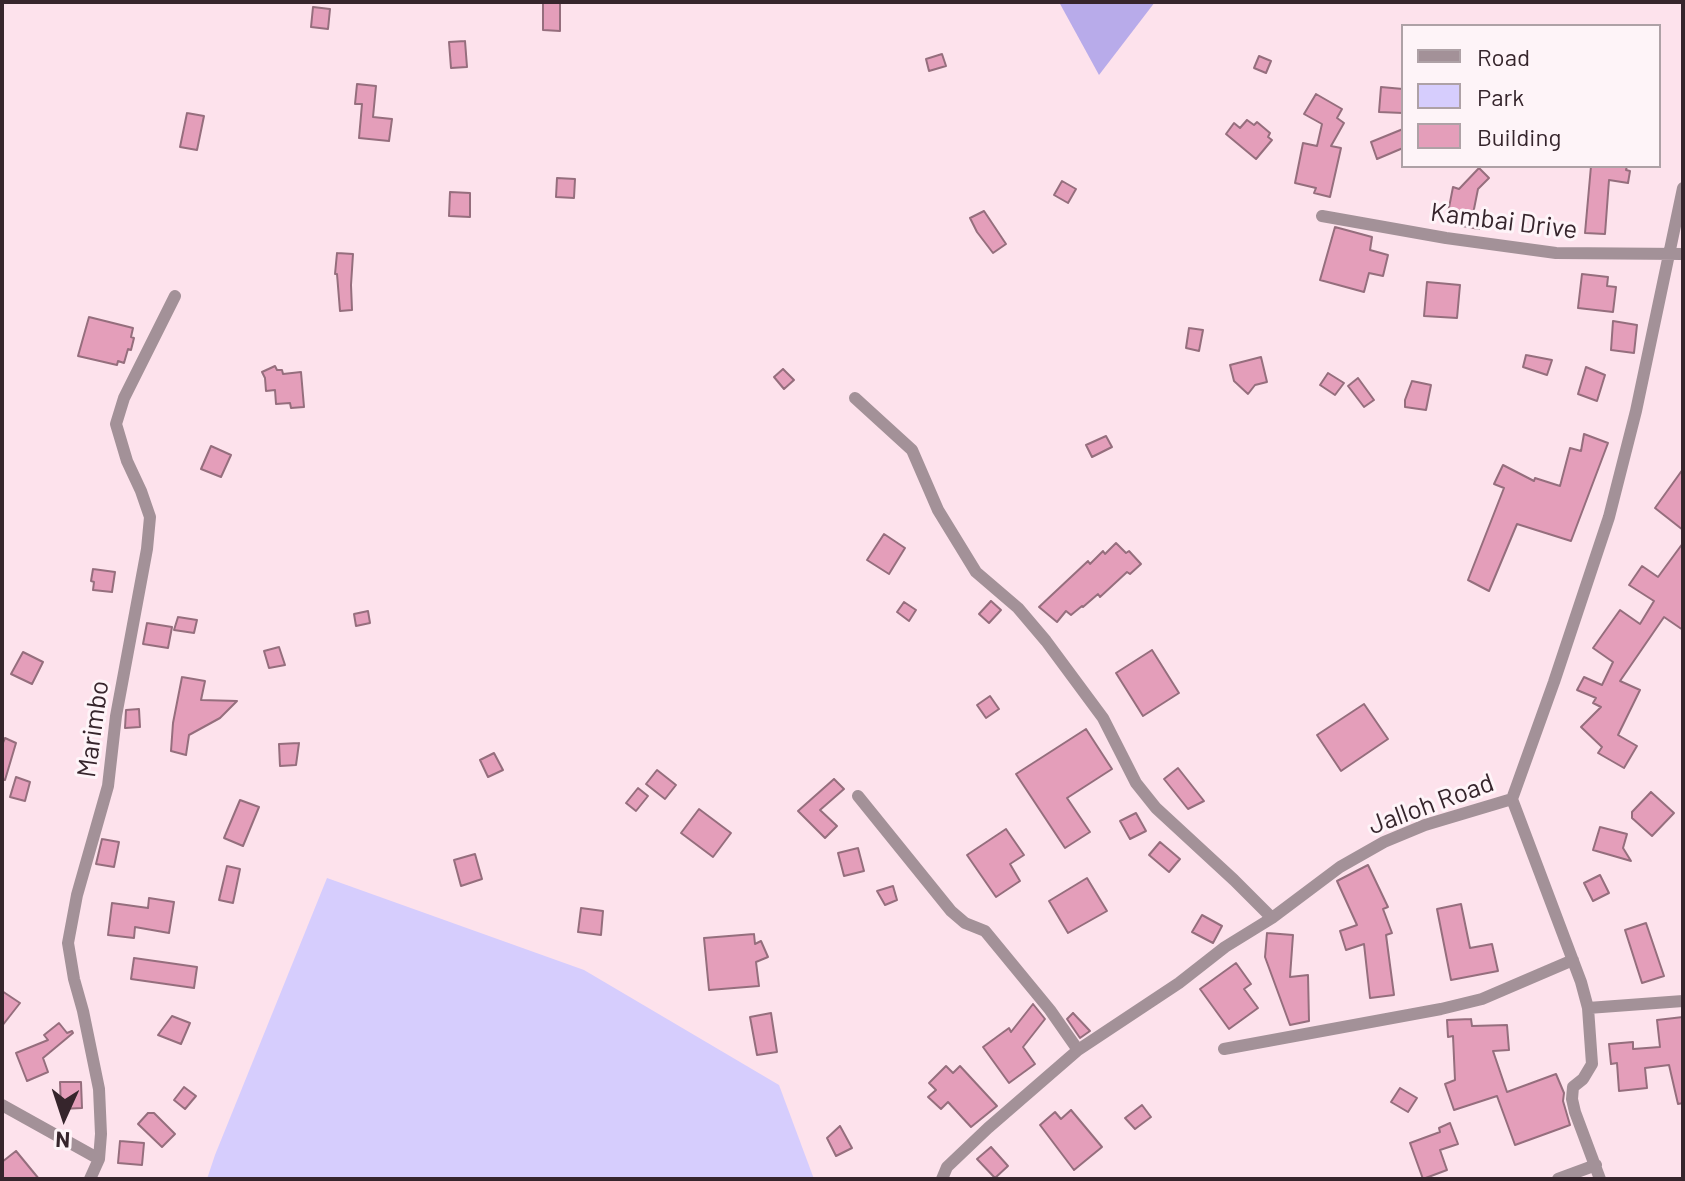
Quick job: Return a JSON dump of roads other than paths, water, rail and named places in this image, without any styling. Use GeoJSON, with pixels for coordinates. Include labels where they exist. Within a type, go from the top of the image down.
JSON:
{"type":"FeatureCollection","features":[{"type":"Feature","properties":{"kind":"street","name":"Jalloh Road"},"geometry":{"type":"LineString","coordinates":[[942,1179],[947,1167],[988,1128],[1078,1050],[1179,983],[1340,867],[1384,842],[1425,825],[1512,799],[1609,517],[1636,411],[1683,188]]}},
{"type":"Feature","properties":{"kind":"street","name":"Kambai Drive"},"geometry":{"type":"LineString","coordinates":[[1322,216],[1556,253],[1683,254]]}},
{"type":"Feature","properties":{"kind":"street","name":"Marimbo"},"geometry":{"type":"LineString","coordinates":[[90,1179],[99,1159],[99,1089],[68,943],[77,895],[108,786],[116,716],[147,549],[150,517],[116,424],[124,398],[175,296]]}},
{"type":"Feature","properties":{"kind":"street"},"geometry":{"type":"LineString","coordinates":[[855,398],[912,450],[938,510],[976,572],[1018,608],[1046,641],[1103,718],[1136,783],[1156,808],[1272,918]]}},
{"type":"Feature","properties":{"kind":"street"},"geometry":{"type":"LineString","coordinates":[[858,796],[951,911],[965,923],[985,931],[1050,1010],[1078,1050]]}},
{"type":"Feature","properties":{"kind":"street"},"geometry":{"type":"LineString","coordinates":[[1512,799],[1588,1008],[1592,1064],[1583,1079],[1573,1087],[1572,1099],[1600,1179]]}},
{"type":"Feature","properties":{"kind":"street"},"geometry":{"type":"LineString","coordinates":[[1224,1049],[1482,999],[1573,960]]}},
{"type":"Feature","properties":{"kind":"street"},"geometry":{"type":"LineString","coordinates":[[1588,1008],[1683,1001]]}},
{"type":"Feature","properties":{"kind":"street"},"geometry":{"type":"LineString","coordinates":[[2,1105],[99,1159]]}},
{"type":"Feature","properties":{"kind":"street"},"geometry":{"type":"LineString","coordinates":[[1558,1179],[1596,1165]]}}]}
